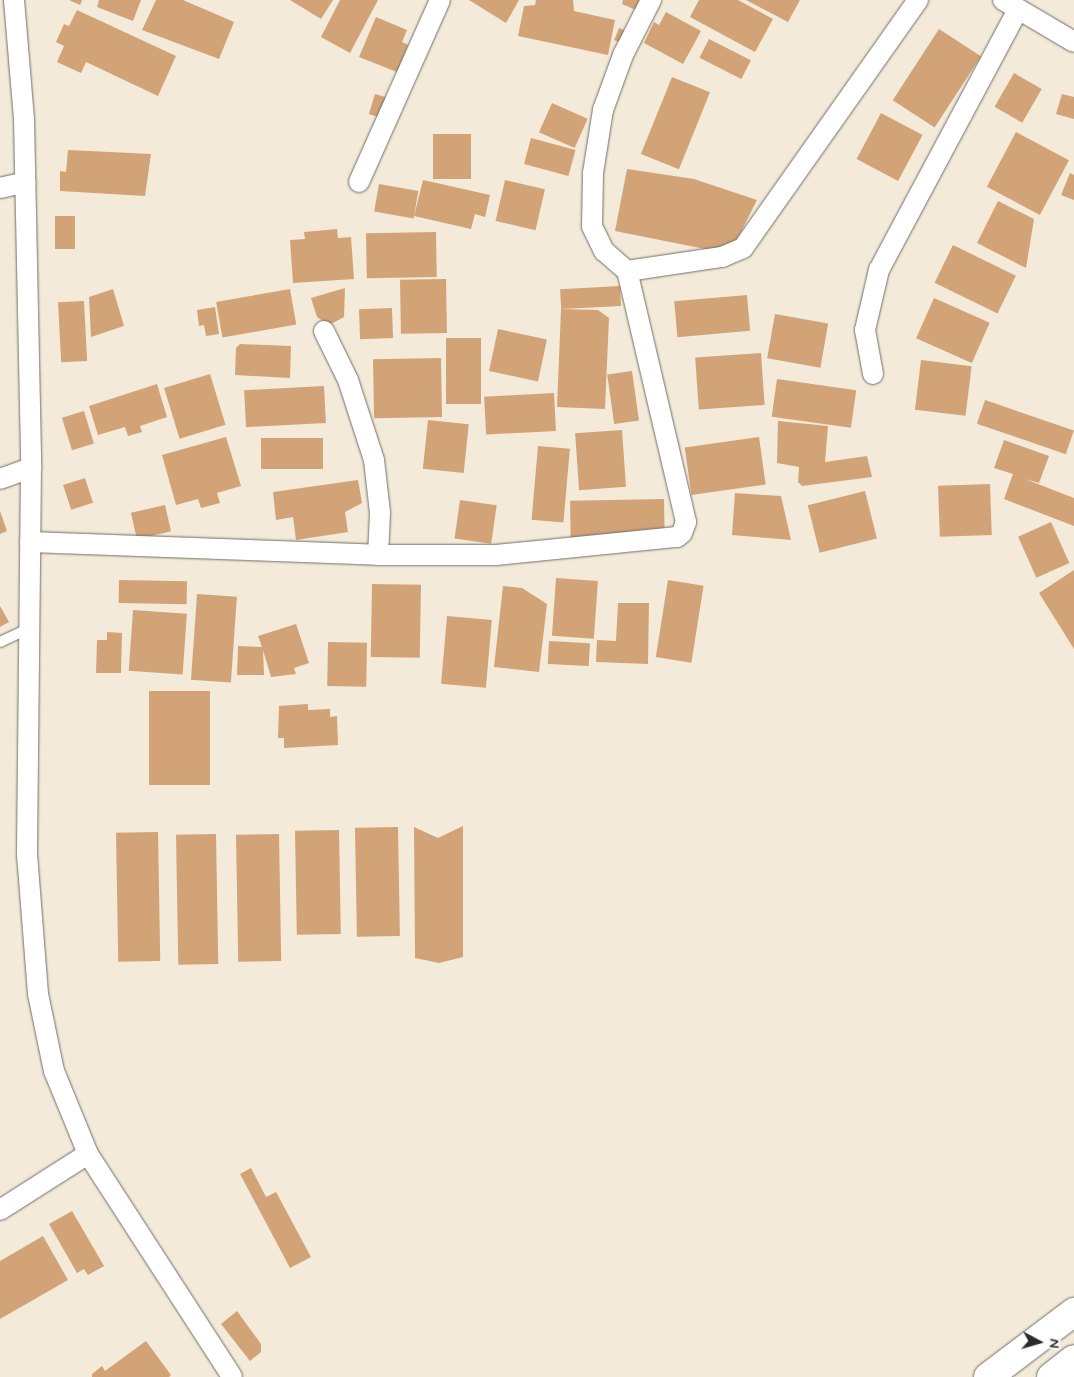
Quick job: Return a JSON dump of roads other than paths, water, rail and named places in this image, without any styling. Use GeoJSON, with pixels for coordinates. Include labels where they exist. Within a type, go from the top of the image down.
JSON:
{"type":"FeatureCollection","features":[{"type":"Feature","properties":{"kind":"main road"},"geometry":{"type":"LineString","coordinates":[[988,1377],[1074,1312]]}},
{"type":"Feature","properties":{"kind":"main road"},"geometry":{"type":"LineString","coordinates":[[1051,1377],[1074,1359]]}},
{"type":"Feature","properties":{"kind":"street"},"geometry":{"type":"LineString","coordinates":[[14,0],[25,182],[30,468],[27,854],[38,994],[54,1071],[88,1154],[232,1377]]}},
{"type":"Feature","properties":{"kind":"street"},"geometry":{"type":"LineString","coordinates":[[359,182],[440,0]]}},
{"type":"Feature","properties":{"kind":"street"},"geometry":{"type":"LineString","coordinates":[[30,542],[378,555],[496,555],[677,537],[682,533],[686,522],[627,271],[604,250],[592,226],[593,173],[603,110],[623,55],[651,0]]}},
{"type":"Feature","properties":{"kind":"street"},"geometry":{"type":"LineString","coordinates":[[627,271],[722,257],[743,248],[918,0]]}},
{"type":"Feature","properties":{"kind":"street"},"geometry":{"type":"LineString","coordinates":[[873,374],[864,330],[879,270],[1010,5],[1074,42]]}},
{"type":"Feature","properties":{"kind":"street"},"geometry":{"type":"LineString","coordinates":[[0,188],[25,182]]}},
{"type":"Feature","properties":{"kind":"street"},"geometry":{"type":"LineString","coordinates":[[324,331],[348,380],[374,460],[380,513],[378,555]]}},
{"type":"Feature","properties":{"kind":"street"},"geometry":{"type":"LineString","coordinates":[[0,479],[30,468]]}},
{"type":"Feature","properties":{"kind":"street"},"geometry":{"type":"LineString","coordinates":[[0,1210],[88,1154]]}},
{"type":"Feature","properties":{"kind":"lane"},"geometry":{"type":"LineString","coordinates":[[0,642],[28,629]]}}]}
